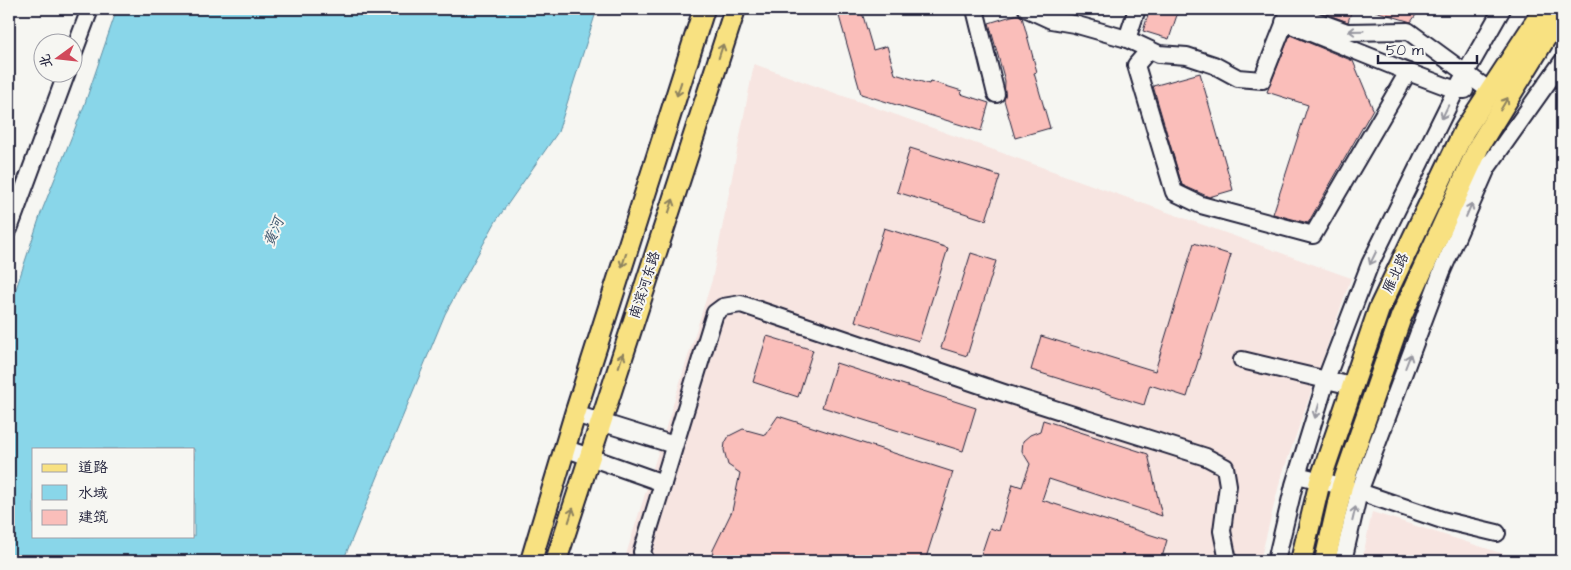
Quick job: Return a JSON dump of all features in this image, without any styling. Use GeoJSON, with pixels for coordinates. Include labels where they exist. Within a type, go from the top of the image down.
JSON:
{"type":"FeatureCollection","features":[{"type":"Feature","properties":{"kind":"main road","name":"南滨河东路"},"geometry":{"type":"LineString","coordinates":[[531,561],[564,448],[704,9]]}},
{"type":"Feature","properties":{"kind":"main road","name":"南滨河东路"},"geometry":{"type":"LineString","coordinates":[[556,561],[735,9]]}},
{"type":"Feature","properties":{"kind":"main road","name":"雁北路"},"geometry":{"type":"LineString","coordinates":[[1302,561],[1320,481],[1379,309],[1464,131],[1544,9]]}},
{"type":"Feature","properties":{"kind":"main road","name":"雁北路"},"geometry":{"type":"LineString","coordinates":[[1325,561],[1351,489],[1401,317],[1480,144],[1562,11]]}},
{"type":"Feature","properties":{"kind":"street"},"geometry":{"type":"LineString","coordinates":[[81,32],[90,9]]}},
{"type":"Feature","properties":{"kind":"street"},"geometry":{"type":"LineString","coordinates":[[975,9],[996,94]]}},
{"type":"Feature","properties":{"kind":"street"},"geometry":{"type":"LineString","coordinates":[[1027,9],[1051,20],[1074,24],[1127,39],[1159,54],[1187,56],[1214,65],[1238,78],[1262,80],[1288,14]]}},
{"type":"Feature","properties":{"kind":"street"},"geometry":{"type":"LineString","coordinates":[[1127,39],[1137,9]]}},
{"type":"Feature","properties":{"kind":"street"},"geometry":{"type":"LineString","coordinates":[[1276,561],[1297,475],[1326,381],[1370,264],[1456,90],[1502,9]]}},
{"type":"Feature","properties":{"kind":"street"},"geometry":{"type":"LineString","coordinates":[[1288,14],[1347,32],[1408,31],[1490,91]]}},
{"type":"Feature","properties":{"kind":"street"},"geometry":{"type":"LineString","coordinates":[[1288,14],[1408,72],[1456,90],[1490,91]]}},
{"type":"Feature","properties":{"kind":"street"},"geometry":{"type":"LineString","coordinates":[[1149,50],[1136,65],[1174,192],[1202,205],[1313,235],[1408,72]]}},
{"type":"Feature","properties":{"kind":"street"},"geometry":{"type":"LineString","coordinates":[[1343,561],[1351,489],[1487,168],[1562,62]]}},
{"type":"Feature","properties":{"kind":"street"},"geometry":{"type":"LineString","coordinates":[[9,229],[63,82]]}},
{"type":"Feature","properties":{"kind":"street"},"geometry":{"type":"LineString","coordinates":[[646,561],[642,552],[715,313],[723,307],[741,304],[1004,393],[1206,457],[1225,467],[1228,485],[1222,531],[1228,561]]}},
{"type":"Feature","properties":{"kind":"street"},"geometry":{"type":"LineString","coordinates":[[1242,360],[1352,386]]}},
{"type":"Feature","properties":{"kind":"street"},"geometry":{"type":"LineString","coordinates":[[575,414],[674,446]]}},
{"type":"Feature","properties":{"kind":"street"},"geometry":{"type":"LineString","coordinates":[[564,448],[663,483]]}},
{"type":"Feature","properties":{"kind":"street"},"geometry":{"type":"LineString","coordinates":[[1297,475],[1351,489],[1442,520],[1497,533]]}},
{"type":"Feature","properties":{"kind":"shaded area"},"geometry":{"type":"Polygon","coordinates":[[[754,64],[1351,278],[1280,481],[1260,561],[624,561],[712,280],[754,64]]]}},
{"type":"Feature","properties":{"kind":"shaded area"},"geometry":{"type":"Polygon","coordinates":[[[1372,512],[1526,561],[1362,561],[1372,512]]]}},
{"type":"Feature","properties":{"kind":"water","name":"黄河"},"geometry":{"type":"Polygon","coordinates":[[[117,9],[597,9],[558,132],[496,221],[445,314],[343,561],[9,561],[9,310],[41,213],[84,106],[117,9]]]}},
{"type":"Feature","properties":{"kind":"building"},"geometry":{"type":"Polygon","coordinates":[[[837,9],[861,9],[873,50],[887,46],[895,74],[929,84],[930,81],[962,91],[961,94],[989,103],[981,131],[861,94],[837,9]]]}},
{"type":"Feature","properties":{"kind":"building"},"geometry":{"type":"Polygon","coordinates":[[[1150,9],[1179,9],[1169,39],[1143,31],[1150,9]]]}},
{"type":"Feature","properties":{"kind":"building"},"geometry":{"type":"Polygon","coordinates":[[[1312,9],[1352,9],[1348,22],[1312,9]]]}},
{"type":"Feature","properties":{"kind":"building"},"geometry":{"type":"Polygon","coordinates":[[[1376,9],[1420,9],[1411,22],[1375,11],[1376,9]]]}},
{"type":"Feature","properties":{"kind":"building"},"geometry":{"type":"Polygon","coordinates":[[[1018,14],[1022,17],[1037,72],[1034,73],[1050,128],[1015,138],[1004,100],[1005,81],[989,23],[1018,14]]]}},
{"type":"Feature","properties":{"kind":"building"},"geometry":{"type":"Polygon","coordinates":[[[1290,35],[1353,61],[1373,109],[1308,223],[1273,214],[1308,105],[1267,92],[1290,35]]]}},
{"type":"Feature","properties":{"kind":"building"},"geometry":{"type":"Polygon","coordinates":[[[1200,73],[1233,190],[1209,197],[1182,185],[1153,86],[1200,73]]]}},
{"type":"Feature","properties":{"kind":"building"},"geometry":{"type":"Polygon","coordinates":[[[910,148],[1000,176],[986,220],[897,192],[910,148]]]}},
{"type":"Feature","properties":{"kind":"building"},"geometry":{"type":"Polygon","coordinates":[[[884,228],[948,248],[919,341],[855,321],[884,228]]]}},
{"type":"Feature","properties":{"kind":"building"},"geometry":{"type":"Polygon","coordinates":[[[1194,243],[1231,255],[1187,397],[1150,385],[1144,405],[1031,370],[1041,336],[1155,371],[1194,243]]]}},
{"type":"Feature","properties":{"kind":"building"},"geometry":{"type":"Polygon","coordinates":[[[971,253],[996,261],[967,356],[941,348],[971,253]]]}},
{"type":"Feature","properties":{"kind":"building"},"geometry":{"type":"Polygon","coordinates":[[[767,336],[813,350],[798,397],[753,382],[767,336]]]}},
{"type":"Feature","properties":{"kind":"building"},"geometry":{"type":"Polygon","coordinates":[[[836,363],[976,408],[963,451],[822,407],[836,363]]]}},
{"type":"Feature","properties":{"kind":"building"},"geometry":{"type":"Polygon","coordinates":[[[778,416],[953,472],[925,561],[712,561],[713,550],[732,511],[740,473],[728,465],[724,450],[725,443],[729,436],[743,429],[765,435],[778,416]]]}},
{"type":"Feature","properties":{"kind":"building"},"geometry":{"type":"Polygon","coordinates":[[[1043,420],[1148,454],[1162,516],[1049,479],[1042,500],[1167,540],[1161,561],[979,561],[990,528],[999,531],[1013,484],[1022,487],[1030,464],[1022,451],[1023,441],[1030,435],[1040,431],[1043,420]]]}}]}
